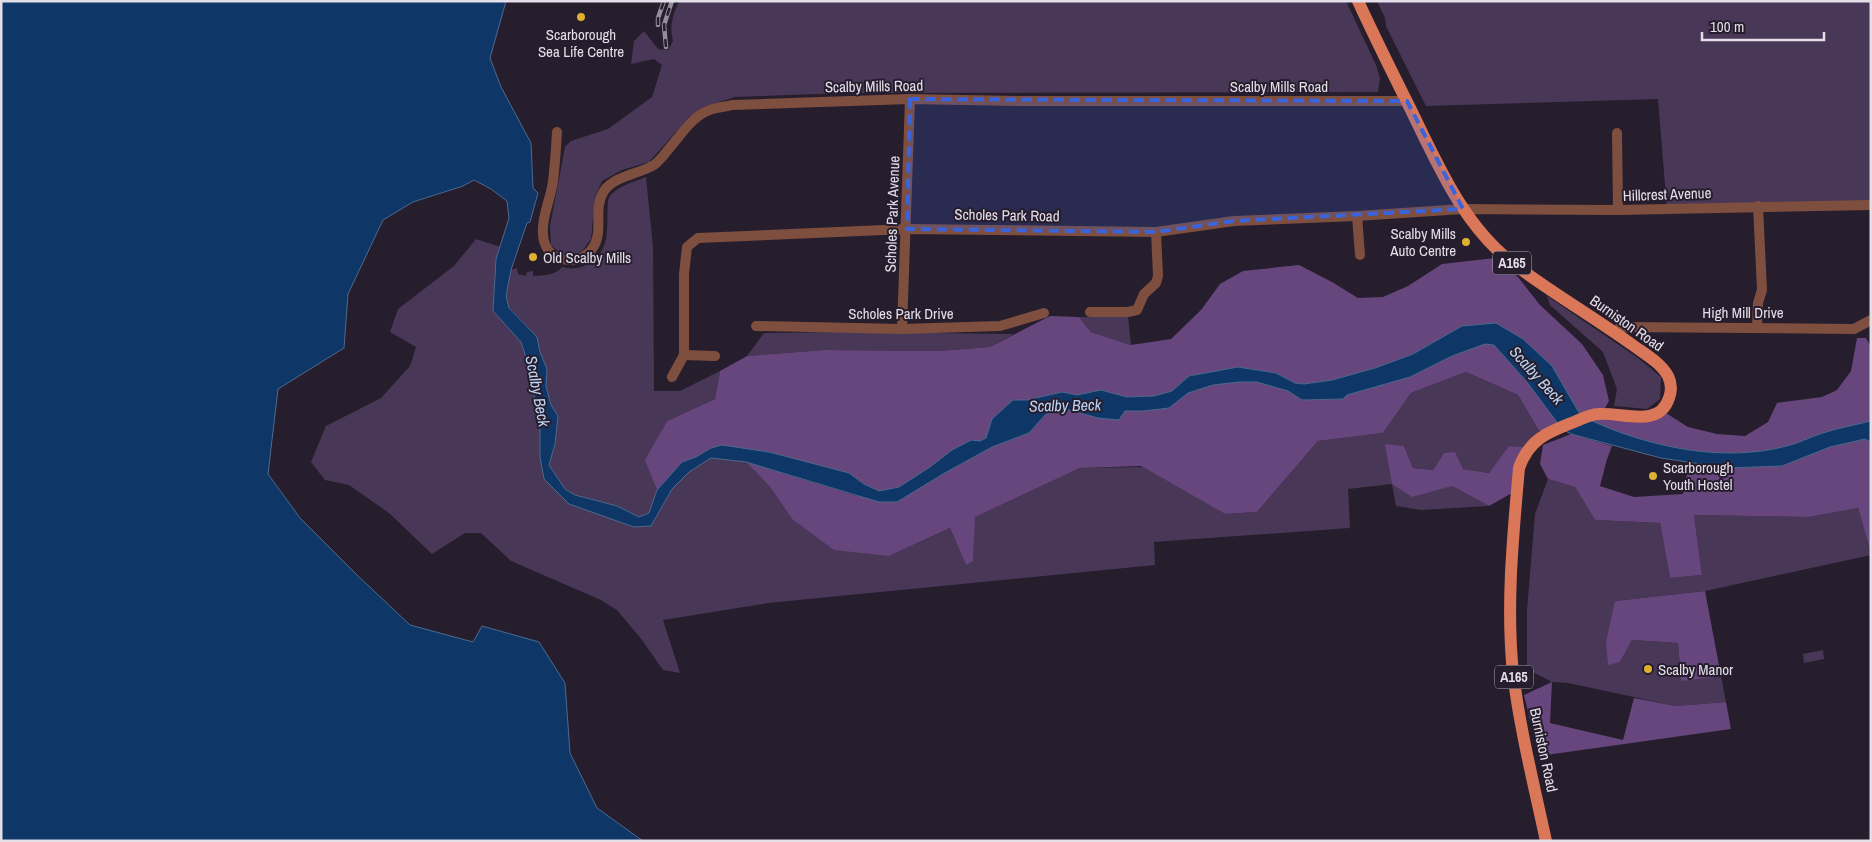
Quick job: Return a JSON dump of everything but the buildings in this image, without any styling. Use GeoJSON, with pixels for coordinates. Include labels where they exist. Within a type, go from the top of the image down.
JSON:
{"type":"FeatureCollection","features":[{"type":"Feature","properties":{"kind":"main road","name":"Burniston Road"},"geometry":{"type":"LineString","coordinates":[[1358,1],[1438,165],[1463,208],[1482,234],[1513,264],[1616,333],[1660,366],[1668,375],[1671,383],[1669,398],[1660,411],[1654,415],[1645,417],[1607,414],[1588,416],[1551,431],[1535,441],[1523,457],[1519,468],[1512,552],[1511,616],[1513,672],[1520,721],[1546,841]]}},
{"type":"Feature","properties":{"kind":"street","name":"Scalby Mills Road"},"geometry":{"type":"LineString","coordinates":[[557,132],[553,182],[543,226],[544,240],[554,255],[572,261],[588,254],[596,241],[600,198],[610,184],[656,163],[698,116],[710,110],[732,106],[910,99],[1019,101],[1407,101]]}},
{"type":"Feature","properties":{"kind":"street","name":"Scholes Park Avenue"},"geometry":{"type":"LineString","coordinates":[[902,330],[910,99]]}},
{"type":"Feature","properties":{"kind":"street"},"geometry":{"type":"LineString","coordinates":[[1617,133],[1618,210]]}},
{"type":"Feature","properties":{"kind":"street","name":"Hillcrest Avenue"},"geometry":{"type":"LineString","coordinates":[[1463,208],[1618,210],[1871,205]]}},
{"type":"Feature","properties":{"kind":"street"},"geometry":{"type":"LineString","coordinates":[[1756,327],[1758,303],[1762,290],[1758,206]]}},
{"type":"Feature","properties":{"kind":"street","name":"Scholes Park Road"},"geometry":{"type":"LineString","coordinates":[[672,377],[684,355],[684,274],[687,247],[698,238],[906,229],[1156,232],[1234,222],[1357,216],[1463,208]]}},
{"type":"Feature","properties":{"kind":"street"},"geometry":{"type":"LineString","coordinates":[[1357,216],[1360,255]]}},
{"type":"Feature","properties":{"kind":"street"},"geometry":{"type":"LineString","coordinates":[[1090,312],[1128,312],[1138,310],[1144,294],[1156,283],[1158,276],[1156,232]]}},
{"type":"Feature","properties":{"kind":"street","name":"Scholes Park Drive"},"geometry":{"type":"LineString","coordinates":[[756,326],[902,330],[1000,326],[1044,313]]}},
{"type":"Feature","properties":{"kind":"street","name":"High Mill Drive"},"geometry":{"type":"LineString","coordinates":[[1616,333],[1620,327],[1854,329],[1871,320]]}},
{"type":"Feature","properties":{"kind":"street"},"geometry":{"type":"LineString","coordinates":[[684,355],[715,356]]}},
{"type":"Feature","properties":{"kind":"highlighted area"},"geometry":{"type":"Polygon","coordinates":[[[910,99],[1407,101],[1463,209],[1234,221],[1156,232],[907,229],[910,99]]]}},
{"type":"Feature","properties":{"kind":"shaded area"},"geometry":{"type":"Polygon","coordinates":[[[679,1],[1346,1],[1376,65],[1380,78],[1378,92],[844,93],[735,97],[706,106],[688,118],[649,162],[622,170],[602,181],[595,197],[591,239],[583,250],[574,255],[561,254],[551,245],[550,226],[565,147],[571,141],[608,129],[652,97],[662,65],[654,59],[631,64],[634,41],[644,31],[658,49],[668,50],[673,41],[672,21],[679,1]]]}},
{"type":"Feature","properties":{"kind":"shaded area"},"geometry":{"type":"Polygon","coordinates":[[[1377,1],[1871,1],[1871,205],[1667,209],[1658,99],[1426,106],[1386,26],[1385,18],[1377,1]]]}},
{"type":"Feature","properties":{"kind":"shaded area"},"geometry":{"type":"Polygon","coordinates":[[[646,177],[653,247],[654,391],[680,391],[720,371],[715,399],[667,421],[646,460],[657,490],[649,513],[639,517],[617,506],[575,495],[565,489],[549,465],[555,444],[558,416],[551,405],[546,386],[547,369],[540,352],[537,337],[509,307],[506,296],[511,270],[517,268],[518,274],[526,276],[527,272],[533,271],[533,276],[553,274],[562,267],[576,268],[595,259],[604,246],[606,239],[608,200],[611,195],[624,185],[646,177]]]}},
{"type":"Feature","properties":{"kind":"shaded area"},"geometry":{"type":"Polygon","coordinates":[[[476,239],[501,247],[496,259],[493,310],[521,342],[528,364],[540,423],[540,457],[569,504],[651,526],[672,489],[689,472],[711,458],[746,462],[770,487],[792,519],[889,556],[950,528],[966,565],[973,560],[974,517],[1080,468],[1143,467],[1225,514],[1257,512],[1318,441],[1383,433],[1411,393],[1466,372],[1518,395],[1539,431],[1525,447],[1509,446],[1490,473],[1463,469],[1444,453],[1433,470],[1413,468],[1404,446],[1392,484],[1348,489],[1350,528],[1154,542],[1155,565],[768,603],[663,620],[680,673],[663,670],[642,640],[617,610],[601,600],[511,561],[481,533],[465,533],[432,554],[389,513],[349,485],[325,480],[311,462],[326,426],[381,398],[410,366],[416,347],[390,332],[398,309],[454,266],[476,239]]]}},
{"type":"Feature","properties":{"kind":"shaded area"},"geometry":{"type":"Polygon","coordinates":[[[1495,258],[1518,277],[1540,305],[1582,344],[1603,375],[1609,401],[1605,408],[1590,410],[1581,416],[1552,366],[1523,339],[1496,323],[1462,326],[1413,354],[1375,368],[1332,380],[1304,384],[1295,383],[1276,373],[1238,367],[1189,376],[1172,391],[1154,396],[1127,397],[1101,390],[1077,395],[1062,392],[1027,400],[1013,400],[992,419],[986,438],[980,441],[971,441],[952,450],[899,487],[879,491],[864,484],[849,473],[769,452],[711,448],[696,457],[682,462],[657,490],[645,460],[667,421],[715,399],[720,371],[747,356],[825,350],[937,351],[990,347],[1050,316],[1079,317],[1091,332],[1131,345],[1171,339],[1201,310],[1220,284],[1243,271],[1299,265],[1358,298],[1383,297],[1408,286],[1442,264],[1495,258]]]}},
{"type":"Feature","properties":{"kind":"shaded area"},"geometry":{"type":"Polygon","coordinates":[[[1547,296],[1638,358],[1661,377],[1660,399],[1647,409],[1614,406],[1617,389],[1603,352],[1550,305],[1547,296]]]}},
{"type":"Feature","properties":{"kind":"shaded area"},"geometry":{"type":"Polygon","coordinates":[[[1128,316],[1131,345],[1091,332],[1079,317],[1128,316]]]}},
{"type":"Feature","properties":{"kind":"shaded area"},"geometry":{"type":"Polygon","coordinates":[[[764,333],[1014,334],[990,347],[937,351],[825,350],[747,356],[764,333]]]}},
{"type":"Feature","properties":{"kind":"shaded area"},"geometry":{"type":"Polygon","coordinates":[[[1857,338],[1866,338],[1871,347],[1871,421],[1829,431],[1787,446],[1737,453],[1686,450],[1661,445],[1613,430],[1590,420],[1666,413],[1688,427],[1717,434],[1745,436],[1768,422],[1777,403],[1822,397],[1837,390],[1851,371],[1857,338]]]}},
{"type":"Feature","properties":{"kind":"shaded area"},"geometry":{"type":"Polygon","coordinates":[[[1485,344],[1494,345],[1527,382],[1559,425],[1539,431],[1518,395],[1466,372],[1411,393],[1383,433],[1318,441],[1257,512],[1225,514],[1141,466],[1080,468],[975,517],[973,561],[966,565],[950,528],[889,556],[834,550],[792,519],[770,487],[746,462],[857,496],[897,502],[992,447],[1029,433],[1046,414],[1066,409],[1098,418],[1125,411],[1169,408],[1188,393],[1213,385],[1239,382],[1257,382],[1288,391],[1302,400],[1343,399],[1347,395],[1410,377],[1452,356],[1485,344]]]}},
{"type":"Feature","properties":{"kind":"shaded area"},"geometry":{"type":"Polygon","coordinates":[[[1571,434],[1612,446],[1600,486],[1634,497],[1683,494],[1689,464],[1727,468],[1782,466],[1830,447],[1864,439],[1871,442],[1871,554],[1858,508],[1809,517],[1694,515],[1702,575],[1670,578],[1660,523],[1595,520],[1575,487],[1548,479],[1540,464],[1543,445],[1571,434]]]}},
{"type":"Feature","properties":{"kind":"shaded area"},"geometry":{"type":"Polygon","coordinates":[[[1385,444],[1404,446],[1413,468],[1433,470],[1444,453],[1455,452],[1463,469],[1489,473],[1509,446],[1525,447],[1512,493],[1489,506],[1452,486],[1412,497],[1392,484],[1385,444]]]}},
{"type":"Feature","properties":{"kind":"shaded area"},"geometry":{"type":"Polygon","coordinates":[[[1548,479],[1575,487],[1595,520],[1660,523],[1670,578],[1702,575],[1694,515],[1809,517],[1858,508],[1871,555],[1705,591],[1615,601],[1620,662],[1632,640],[1678,643],[1681,680],[1721,676],[1726,702],[1676,706],[1568,683],[1552,682],[1527,669],[1527,610],[1535,514],[1548,479]]]}},
{"type":"Feature","properties":{"kind":"shaded area"},"geometry":{"type":"Polygon","coordinates":[[[1392,484],[1452,486],[1489,506],[1421,510],[1396,506],[1392,484]]]}},
{"type":"Feature","properties":{"kind":"shaded area"},"geometry":{"type":"Polygon","coordinates":[[[1705,591],[1721,676],[1681,681],[1678,643],[1632,640],[1620,662],[1608,665],[1606,642],[1615,601],[1705,591]]]}},
{"type":"Feature","properties":{"kind":"shaded area"},"geometry":{"type":"Polygon","coordinates":[[[1823,650],[1824,659],[1804,663],[1803,654],[1823,650]]]}},
{"type":"Feature","properties":{"kind":"shaded area"},"geometry":{"type":"Polygon","coordinates":[[[1552,682],[1550,723],[1623,740],[1634,698],[1676,706],[1726,702],[1731,729],[1539,756],[1524,695],[1552,682]]]}},
{"type":"Feature","properties":{"kind":"water","name":"Scalby Beck"},"geometry":{"type":"Polygon","coordinates":[[[1,1],[506,1],[490,58],[501,87],[531,143],[533,188],[538,193],[530,222],[527,223],[511,270],[506,296],[509,308],[537,337],[540,352],[547,369],[546,386],[551,405],[558,416],[555,444],[549,465],[565,489],[575,495],[617,506],[639,517],[649,513],[657,490],[682,462],[696,457],[711,448],[722,445],[769,452],[849,473],[864,484],[879,491],[899,487],[952,450],[971,440],[980,441],[986,438],[992,419],[1013,400],[1027,400],[1062,392],[1077,395],[1101,390],[1127,397],[1154,396],[1172,391],[1189,376],[1238,367],[1276,373],[1295,383],[1304,384],[1332,380],[1375,368],[1413,354],[1462,326],[1496,323],[1523,339],[1552,366],[1581,416],[1559,425],[1527,382],[1494,345],[1485,344],[1452,356],[1410,377],[1347,395],[1343,399],[1302,400],[1288,391],[1257,382],[1239,382],[1213,385],[1188,393],[1169,408],[1125,411],[1119,420],[1098,418],[1066,409],[1046,414],[1029,433],[992,447],[897,502],[879,502],[746,462],[711,458],[689,472],[672,489],[651,526],[634,527],[569,504],[544,479],[540,457],[540,423],[528,364],[521,342],[493,311],[496,259],[509,218],[507,201],[491,189],[474,180],[463,186],[413,202],[383,220],[348,294],[344,348],[278,389],[268,474],[300,518],[410,625],[473,642],[482,626],[539,642],[565,683],[570,753],[597,808],[643,841],[1,841],[1,1]]]}},
{"type":"Feature","properties":{"kind":"water"},"geometry":{"type":"Polygon","coordinates":[[[1590,420],[1637,438],[1686,450],[1737,453],[1762,451],[1787,446],[1829,431],[1871,421],[1871,442],[1865,439],[1830,447],[1782,466],[1727,468],[1661,458],[1571,434],[1564,430],[1590,420]]]}},
{"type":"Feature","properties":{"kind":"railway"},"geometry":{"type":"LineString","coordinates":[[658,25],[658,18],[664,1]]}},
{"type":"Feature","properties":{"kind":"railway"},"geometry":{"type":"LineString","coordinates":[[666,47],[664,25],[672,1]]}},
{"type":"Feature","properties":{"kind":"place","name":"Scarborough Sea Life Centre"},"geometry":{"type":"Point","coordinates":[581,17]}},
{"type":"Feature","properties":{"kind":"place","name":"Scalby Mills Auto Centre"},"geometry":{"type":"Point","coordinates":[1466,242]}},
{"type":"Feature","properties":{"kind":"place","name":"Old Scalby Mills"},"geometry":{"type":"Point","coordinates":[533,257]}},
{"type":"Feature","properties":{"kind":"place","name":"Scarborough Youth Hostel"},"geometry":{"type":"Point","coordinates":[1653,476]}},
{"type":"Feature","properties":{"kind":"place","name":"Scalby Manor"},"geometry":{"type":"Point","coordinates":[1648,669]}}]}
